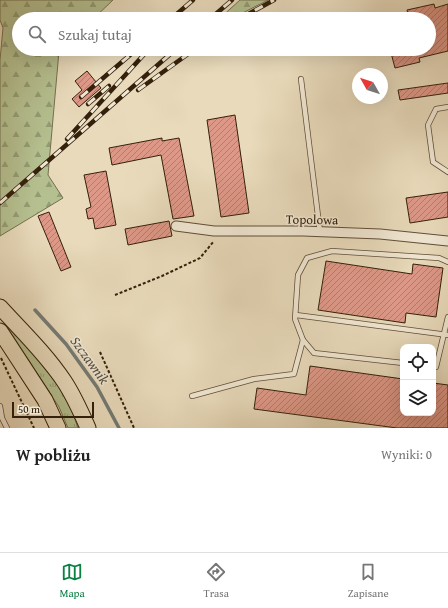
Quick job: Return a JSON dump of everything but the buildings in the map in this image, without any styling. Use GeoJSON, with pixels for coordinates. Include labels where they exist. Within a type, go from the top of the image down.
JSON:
{"type":"FeatureCollection","features":[{"type":"Feature","properties":{"kind":"main road"},"geometry":{"type":"LineString","coordinates":[[0,307],[36,346],[64,380],[88,428]]}},
{"type":"Feature","properties":{"kind":"main road"},"geometry":{"type":"LineString","coordinates":[[0,331],[45,400],[58,428]]}},
{"type":"Feature","properties":{"kind":"street","name":"Topolowa"},"geometry":{"type":"LineString","coordinates":[[176,226],[214,231],[380,234],[448,241]]}},
{"type":"Feature","properties":{"kind":"lane"},"geometry":{"type":"LineString","coordinates":[[301,79],[320,232]]}},
{"type":"Feature","properties":{"kind":"lane"},"geometry":{"type":"LineString","coordinates":[[448,107],[436,109],[428,125],[433,162],[448,172]]}},
{"type":"Feature","properties":{"kind":"lane"},"geometry":{"type":"LineString","coordinates":[[400,362],[314,352],[303,340],[296,319],[298,275],[307,258],[332,251],[439,258],[448,262]]}},
{"type":"Feature","properties":{"kind":"lane"},"geometry":{"type":"LineString","coordinates":[[296,314],[446,335]]}},
{"type":"Feature","properties":{"kind":"lane"},"geometry":{"type":"LineString","coordinates":[[436,367],[446,335],[448,317]]}},
{"type":"Feature","properties":{"kind":"lane"},"geometry":{"type":"LineString","coordinates":[[192,396],[254,379],[294,374],[303,340]]}},
{"type":"Feature","properties":{"kind":"lane"},"geometry":{"type":"LineString","coordinates":[[0,406],[2,418],[7,428]]}},
{"type":"Feature","properties":{"kind":"path"},"geometry":{"type":"LineString","coordinates":[[115,294],[162,276],[200,258],[216,239],[214,231]]}},
{"type":"Feature","properties":{"kind":"path"},"geometry":{"type":"LineString","coordinates":[[100,352],[134,428]]}},
{"type":"Feature","properties":{"kind":"path"},"geometry":{"type":"LineString","coordinates":[[0,355],[34,428]]}},
{"type":"Feature","properties":{"kind":"green space"},"geometry":{"type":"Polygon","coordinates":[[[0,0],[113,0],[100,12],[12,12],[12,56],[59,56],[48,175],[63,198],[0,236],[0,60],[3,28],[0,20],[0,0]]]}},
{"type":"Feature","properties":{"kind":"green space"},"geometry":{"type":"Polygon","coordinates":[[[240,0],[268,0],[245,12],[227,12],[240,0]]]}},
{"type":"Feature","properties":{"kind":"green space"},"geometry":{"type":"Polygon","coordinates":[[[0,317],[34,355],[58,385],[69,404],[78,428],[68,428],[59,407],[0,317]]]}},
{"type":"Feature","properties":{"kind":"waterway","name":"Szczawnik"},"geometry":{"type":"LineString","coordinates":[[35,310],[66,344],[97,387],[119,428]]}},
{"type":"Feature","properties":{"kind":"railway"},"geometry":{"type":"LineString","coordinates":[[179,12],[193,0]]}},
{"type":"Feature","properties":{"kind":"railway"},"geometry":{"type":"LineString","coordinates":[[218,12],[232,0]]}},
{"type":"Feature","properties":{"kind":"railway"},"geometry":{"type":"LineString","coordinates":[[252,12],[274,0]]}},
{"type":"Feature","properties":{"kind":"railway"},"geometry":{"type":"LineString","coordinates":[[81,97],[129,56]]}},
{"type":"Feature","properties":{"kind":"railway"},"geometry":{"type":"LineString","coordinates":[[67,139],[143,56]]}},
{"type":"Feature","properties":{"kind":"railway"},"geometry":{"type":"LineString","coordinates":[[0,203],[168,56]]}},
{"type":"Feature","properties":{"kind":"railway"},"geometry":{"type":"LineString","coordinates":[[138,90],[185,56]]}},
{"type":"Feature","properties":{"kind":"railway"},"geometry":{"type":"LineString","coordinates":[[88,104],[109,86]]}}]}
